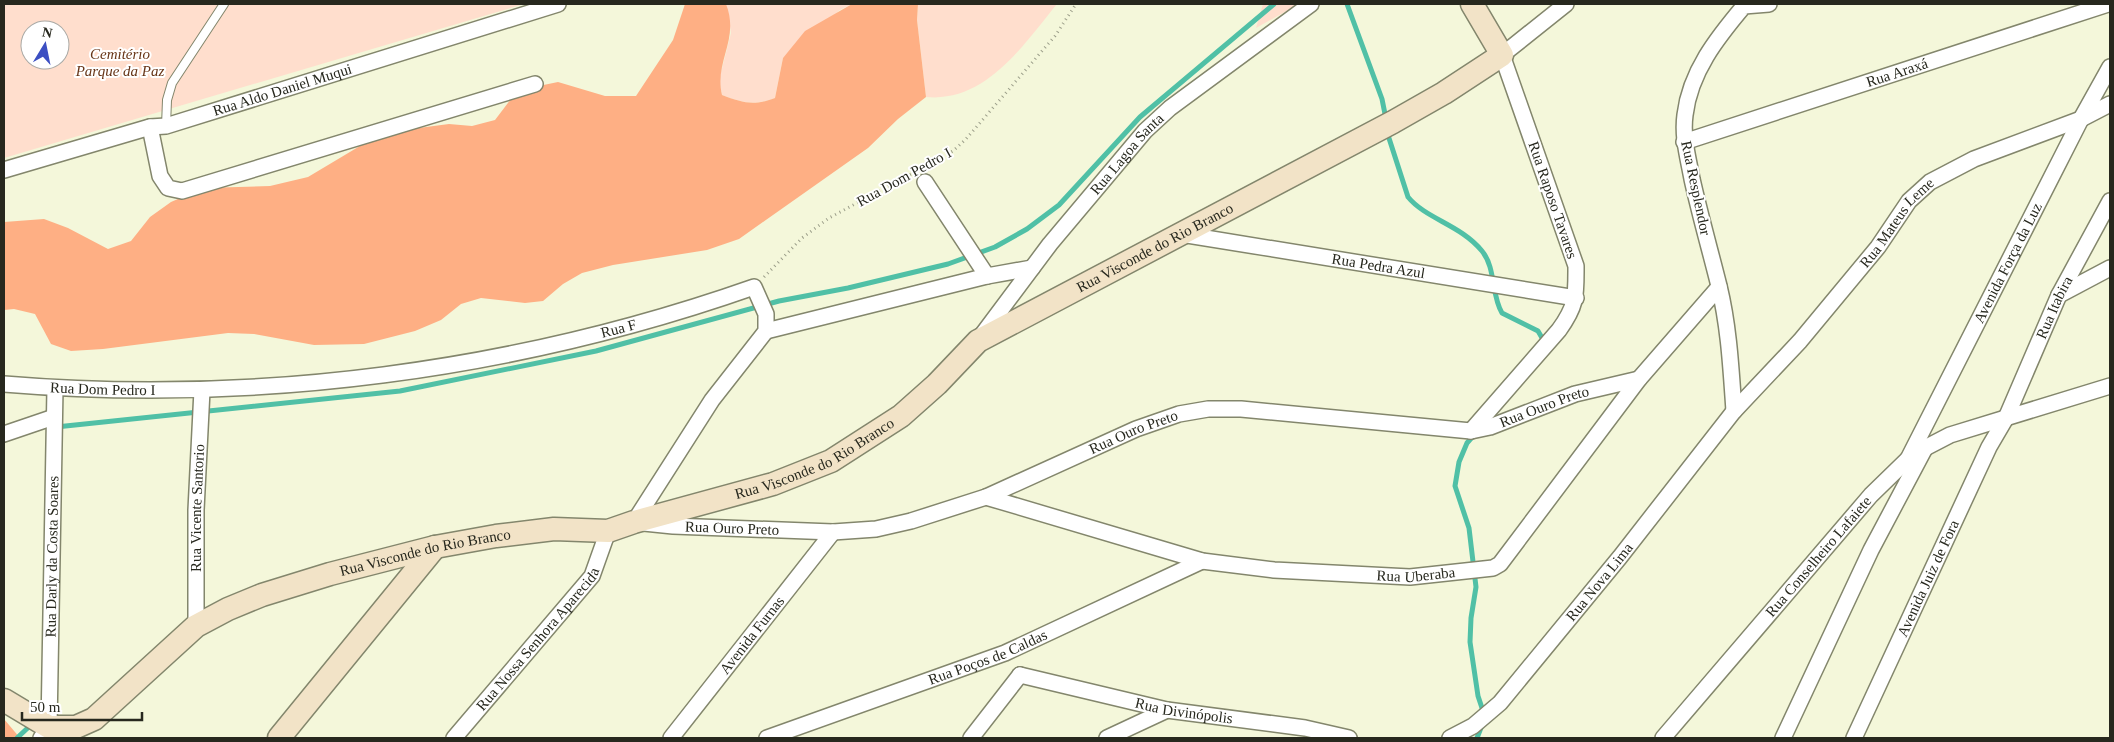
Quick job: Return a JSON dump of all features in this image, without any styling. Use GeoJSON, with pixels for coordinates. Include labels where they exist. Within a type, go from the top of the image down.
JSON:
{"type":"FeatureCollection","features":[{"type":"Feature","properties":{"kind":"street","name":"Rua Aldo Daniel Muqui"},"geometry":{"type":"LineString","coordinates":[[4,170],[150,127],[166,126],[558,4]]}},
{"type":"Feature","properties":{"kind":"street","name":"Rua Lagoa Santa"},"geometry":{"type":"LineString","coordinates":[[978,341],[1032,268],[1145,131],[1170,108],[1312,4]]}},
{"type":"Feature","properties":{"kind":"street","name":"Rua Raposo Tavares"},"geometry":{"type":"LineString","coordinates":[[1471,431],[1570,315],[1576,298],[1576,266],[1502,55],[1472,4]]}},
{"type":"Feature","properties":{"kind":"street","name":"Rua Visconde do Rio Branco"},"geometry":{"type":"LineString","coordinates":[[45,732],[76,727],[94,718],[196,626],[228,609],[262,595],[330,574],[435,547],[496,536],[554,529],[608,531],[634,522],[773,484],[831,460],[900,416],[937,384],[978,341],[1444,93],[1502,55],[1566,4]]}},
{"type":"Feature","properties":{"kind":"street","name":"Rua Resplendor"},"geometry":{"type":"LineString","coordinates":[[1734,411],[1730,341],[1684,142],[1685,114],[1693,81],[1714,40],[1743,5],[1770,4]]}},
{"type":"Feature","properties":{"kind":"street"},"geometry":{"type":"LineString","coordinates":[[2081,4],[2107,4]]}},
{"type":"Feature","properties":{"kind":"street","name":"Rua Araxá"},"geometry":{"type":"LineString","coordinates":[[1684,142],[2107,4]]}},
{"type":"Feature","properties":{"kind":"street","name":"Avenida Força da Luz"},"geometry":{"type":"LineString","coordinates":[[1907,460],[2081,119],[2110,67]]}},
{"type":"Feature","properties":{"kind":"street"},"geometry":{"type":"LineString","coordinates":[[150,127],[160,176],[168,188],[182,190],[535,84]]}},
{"type":"Feature","properties":{"kind":"street","name":"Rua Mateus Leme"},"geometry":{"type":"LineString","coordinates":[[1734,411],[1800,341],[1878,247],[1909,201],[1930,182],[1974,159],[2081,119],[2110,104]]}},
{"type":"Feature","properties":{"kind":"street"},"geometry":{"type":"LineString","coordinates":[[925,182],[987,276]]}},
{"type":"Feature","properties":{"kind":"street","name":"Rua Itabira"},"geometry":{"type":"LineString","coordinates":[[2006,418],[2059,295],[2110,201]]}},
{"type":"Feature","properties":{"kind":"street","name":"Rua Pedra Azul"},"geometry":{"type":"LineString","coordinates":[[1181,234],[1576,298]]}},
{"type":"Feature","properties":{"kind":"street"},"geometry":{"type":"LineString","coordinates":[[634,522],[712,400],[766,331],[987,276],[1032,268]]}},
{"type":"Feature","properties":{"kind":"street"},"geometry":{"type":"LineString","coordinates":[[2059,295],[2110,268]]}},
{"type":"Feature","properties":{"kind":"street"},"geometry":{"type":"LineString","coordinates":[[754,287],[766,314],[766,331]]}},
{"type":"Feature","properties":{"kind":"street","name":"Rua F"},"geometry":{"type":"LineString","coordinates":[[202,390],[334,381],[464,363],[573,340],[688,310],[754,287]]}},
{"type":"Feature","properties":{"kind":"street","name":"Rua Uberaba"},"geometry":{"type":"LineString","coordinates":[[986,497],[1202,561],[1274,570],[1410,577],[1493,568],[1500,564],[1639,379],[1719,287]]}},
{"type":"Feature","properties":{"kind":"street","name":"Rua Ouro Preto"},"geometry":{"type":"LineString","coordinates":[[634,522],[673,526],[833,532],[876,529],[986,497],[1136,429],[1179,414],[1208,409],[1242,409],[1471,431],[1490,427],[1575,394],[1639,379]]}},
{"type":"Feature","properties":{"kind":"street","name":"Rua Dom Pedro I"},"geometry":{"type":"LineString","coordinates":[[4,384],[55,388],[202,390]]}},
{"type":"Feature","properties":{"kind":"street","name":"Rua Conselheiro Lafaiete"},"geometry":{"type":"LineString","coordinates":[[1663,738],[1870,495],[1907,460],[1950,435],[2110,386]]}},
{"type":"Feature","properties":{"kind":"street","name":"Rua Darly da Costa Soares"},"geometry":{"type":"LineString","coordinates":[[45,732],[55,388]]}},
{"type":"Feature","properties":{"kind":"street","name":"Rua Vicente Santorio"},"geometry":{"type":"LineString","coordinates":[[196,626],[196,510],[202,390]]}},
{"type":"Feature","properties":{"kind":"street","name":"Rua Nova Lima"},"geometry":{"type":"LineString","coordinates":[[1450,738],[1474,726],[1500,702],[1620,557],[1734,411]]}},
{"type":"Feature","properties":{"kind":"street"},"geometry":{"type":"LineString","coordinates":[[4,434],[54,417]]}},
{"type":"Feature","properties":{"kind":"street","name":"Avenida Juiz de Fora"},"geometry":{"type":"LineString","coordinates":[[1854,738],[1989,447],[2006,418]]}},
{"type":"Feature","properties":{"kind":"street"},"geometry":{"type":"LineString","coordinates":[[1783,738],[1872,550],[1925,448]]}},
{"type":"Feature","properties":{"kind":"street","name":"Rua Nossa Senhora Aparecida"},"geometry":{"type":"LineString","coordinates":[[454,738],[592,576],[608,531]]}},
{"type":"Feature","properties":{"kind":"street","name":"Avenida Furnas"},"geometry":{"type":"LineString","coordinates":[[671,738],[833,532]]}},
{"type":"Feature","properties":{"kind":"street"},"geometry":{"type":"LineString","coordinates":[[279,738],[435,547]]}},
{"type":"Feature","properties":{"kind":"street","name":"Rua Poços de Caldas"},"geometry":{"type":"LineString","coordinates":[[767,738],[1005,653],[1202,561]]}},
{"type":"Feature","properties":{"kind":"street"},"geometry":{"type":"LineString","coordinates":[[971,738],[1020,675],[1005,653]]}},
{"type":"Feature","properties":{"kind":"street","name":"Rua Divinópolis"},"geometry":{"type":"LineString","coordinates":[[1020,675],[1167,710],[1305,728],[1349,738]]}},
{"type":"Feature","properties":{"kind":"street"},"geometry":{"type":"LineString","coordinates":[[4,700],[45,732]]}},
{"type":"Feature","properties":{"kind":"street"},"geometry":{"type":"LineString","coordinates":[[1106,738],[1167,710]]}},
{"type":"Feature","properties":{"kind":"lane"},"geometry":{"type":"LineString","coordinates":[[166,126],[168,100],[172,83],[224,4]]}},
{"type":"Feature","properties":{"kind":"path","name":"Rua Dom Pedro I"},"geometry":{"type":"LineString","coordinates":[[754,287],[802,238],[829,218],[934,162],[966,140],[1055,36],[1076,4]]}},
{"type":"Feature","properties":{"kind":"green space","name":"Cemitério Parque da Paz"},"geometry":{"type":"Polygon","coordinates":[[[4,4],[524,4],[4,158],[4,4]]]}},
{"type":"Feature","properties":{"kind":"green space"},"geometry":{"type":"Polygon","coordinates":[[[726,4],[852,4],[840,10],[783,58],[775,98],[755,103],[742,102],[722,95],[719,80],[731,33],[726,4]]]}},
{"type":"Feature","properties":{"kind":"green space"},"geometry":{"type":"Polygon","coordinates":[[[918,4],[1057,4],[1017,53],[985,81],[967,91],[948,96],[926,97],[917,20],[918,4]]]}},
{"type":"Feature","properties":{"kind":"green space"},"geometry":{"type":"Polygon","coordinates":[[[1263,4],[1299,4],[1256,28],[1263,4]]]}},
{"type":"Feature","properties":{"kind":"shaded area"},"geometry":{"type":"Polygon","coordinates":[[[685,4],[726,4],[730,17],[730,29],[721,72],[722,95],[742,102],[755,103],[775,98],[783,58],[805,31],[852,4],[918,4],[917,20],[926,97],[898,119],[868,148],[739,239],[707,250],[613,265],[582,273],[563,284],[543,301],[525,303],[481,298],[461,304],[441,320],[415,331],[364,344],[314,345],[254,334],[228,333],[103,349],[71,351],[51,344],[35,314],[14,309],[4,310],[4,222],[44,219],[68,228],[108,249],[131,241],[150,217],[171,202],[203,188],[270,186],[308,177],[370,140],[411,129],[449,124],[472,126],[495,120],[511,99],[529,88],[558,82],[605,96],[636,96],[673,40],[685,4]]]}},
{"type":"Feature","properties":{"kind":"shaded area"},"geometry":{"type":"Polygon","coordinates":[[[4,719],[20,738],[4,738],[4,719]]]}},
{"type":"Feature","properties":{"kind":"waterway"},"geometry":{"type":"LineString","coordinates":[[56,427],[400,391],[596,351],[779,301],[848,288],[948,264],[995,247],[1027,229],[1059,205],[1140,117],[1274,4]]}},
{"type":"Feature","properties":{"kind":"waterway"},"geometry":{"type":"LineString","coordinates":[[1347,4],[1382,99],[1386,119]]}},
{"type":"Feature","properties":{"kind":"waterway"},"geometry":{"type":"LineString","coordinates":[[1387,132],[1408,197],[1415,205],[1474,242],[1482,251],[1489,265],[1496,298],[1502,313],[1538,331],[1545,343]]}},
{"type":"Feature","properties":{"kind":"waterway"},"geometry":{"type":"LineString","coordinates":[[1474,435],[1467,443],[1459,462],[1455,486],[1469,528],[1476,587],[1471,618],[1470,642],[1478,696],[1484,714]]}},
{"type":"Feature","properties":{"kind":"waterway"},"geometry":{"type":"LineString","coordinates":[[17,738],[33,723]]}},
{"type":"Feature","properties":{"kind":"waterway"},"geometry":{"type":"LineString","coordinates":[[1477,738],[1482,725]]}}]}
